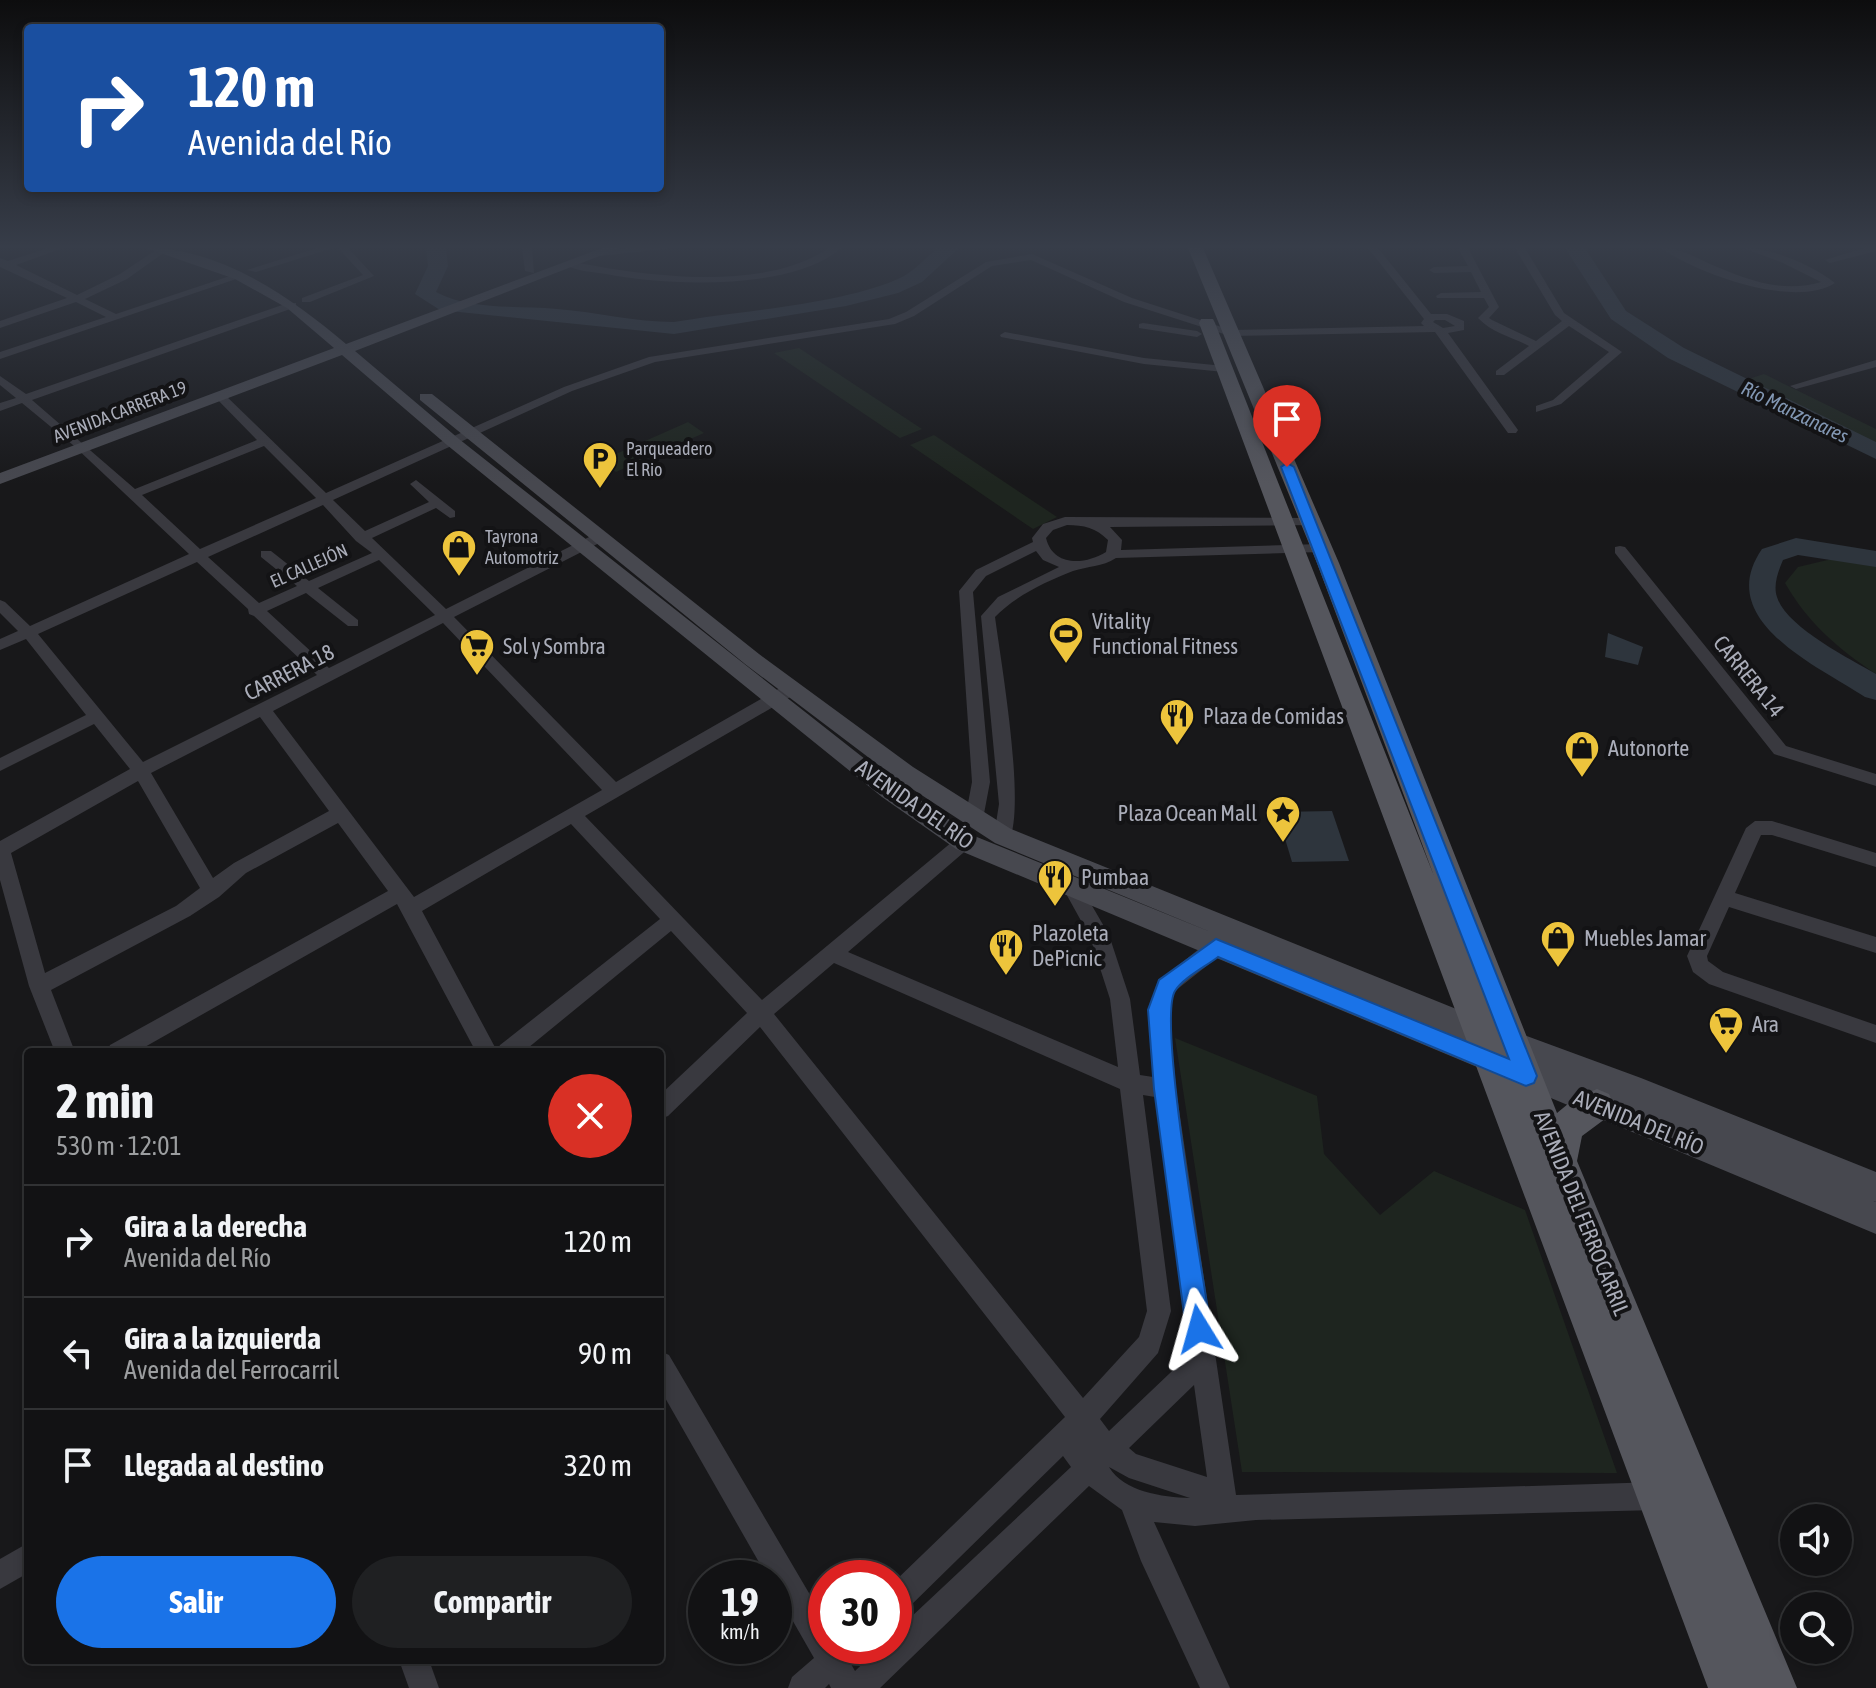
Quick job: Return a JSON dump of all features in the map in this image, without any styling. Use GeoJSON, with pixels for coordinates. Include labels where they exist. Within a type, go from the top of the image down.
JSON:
{"type":"FeatureCollection","features":[{"type":"Feature","properties":{"kind":"main road","name":"AVENIDA DEL RÍO"},"geometry":{"type":"LineString","coordinates":[[328,327],[462,438],[783,693],[890,791],[964,842],[1216,947],[1492,1044],[1876,1187]]}},
{"type":"Feature","properties":{"kind":"main road","name":"AVENIDA CARRERA 19"},"geometry":{"type":"LineString","coordinates":[[0,479],[80,445],[389,327]]}},
{"type":"Feature","properties":{"kind":"main road","name":"AVENIDA DEL FERROCARRIL"},"geometry":{"type":"LineString","coordinates":[[1215,327],[1321,548],[1492,1044],[1655,1496],[1731,1688]]}},
{"type":"Feature","properties":{"kind":"main road","name":"AVENIDA DEL FERROCARRIL"},"geometry":{"type":"LineString","coordinates":[[1216,327],[1224,369],[1292,548],[1492,1044],[1526,1076],[1774,1688]]}},
{"type":"Feature","properties":{"kind":"main road","name":"AVENIDA CARRERA 19"},"geometry":{"type":"LineString","coordinates":[[0,471],[219,395],[347,343]]}},
{"type":"Feature","properties":{"kind":"main road","name":"AVENIDA DEL RÍO"},"geometry":{"type":"LineString","coordinates":[[783,693],[1003,836],[1492,1044]]}},
{"type":"Feature","properties":{"kind":"main road","name":"AVENIDA DEL RÍO"},"geometry":{"type":"LineString","coordinates":[[1526,1076],[1876,1218]]}},
{"type":"Feature","properties":{"kind":"main road"},"geometry":{"type":"LineString","coordinates":[[1560,1161],[1565,1127],[1578,1114],[1597,1105]]}},
{"type":"Feature","properties":{"kind":"street"},"geometry":{"type":"LineString","coordinates":[[0,356],[85,327]]}},
{"type":"Feature","properties":{"kind":"street"},"geometry":{"type":"LineString","coordinates":[[0,407],[229,327]]}},
{"type":"Feature","properties":{"kind":"street"},"geometry":{"type":"LineString","coordinates":[[0,645],[568,389],[653,359],[860,327]]}},
{"type":"Feature","properties":{"kind":"street"},"geometry":{"type":"LineString","coordinates":[[1153,327],[1217,332],[1438,330],[1443,327]]}},
{"type":"Feature","properties":{"kind":"street"},"geometry":{"type":"LineString","coordinates":[[1202,327],[1217,332]]}},
{"type":"Feature","properties":{"kind":"street"},"geometry":{"type":"LineString","coordinates":[[1432,327],[1438,330],[1512,430]]}},
{"type":"Feature","properties":{"kind":"street"},"geometry":{"type":"LineString","coordinates":[[1499,327],[1537,346]]}},
{"type":"Feature","properties":{"kind":"street"},"geometry":{"type":"LineString","coordinates":[[1500,373],[1562,327]]}},
{"type":"Feature","properties":{"kind":"street"},"geometry":{"type":"LineString","coordinates":[[1540,409],[1557,402],[1616,356],[1614,349],[1576,327]]}},
{"type":"Feature","properties":{"kind":"street"},"geometry":{"type":"LineString","coordinates":[[1005,335],[1144,361],[1224,369]]}},
{"type":"Feature","properties":{"kind":"street"},"geometry":{"type":"LineString","coordinates":[[1796,386],[1876,363]]}},
{"type":"Feature","properties":{"kind":"street"},"geometry":{"type":"LineString","coordinates":[[0,379],[80,445],[254,611],[328,676]]}},
{"type":"Feature","properties":{"kind":"street"},"geometry":{"type":"LineString","coordinates":[[219,395],[444,616],[614,791]]}},
{"type":"Feature","properties":{"kind":"street"},"geometry":{"type":"LineString","coordinates":[[133,494],[267,440]]}},
{"type":"Feature","properties":{"kind":"street"},"geometry":{"type":"LineString","coordinates":[[416,484],[450,514]]}},
{"type":"Feature","properties":{"kind":"street"},"geometry":{"type":"LineString","coordinates":[[358,534],[434,500]]}},
{"type":"Feature","properties":{"kind":"street"},"geometry":{"type":"LineString","coordinates":[[974,819],[981,782],[966,591],[981,573],[1039,544],[1042,532],[1055,523],[1311,522]]}},
{"type":"Feature","properties":{"kind":"street"},"geometry":{"type":"LineString","coordinates":[[1091,523],[1115,540],[1113,554]]}},
{"type":"Feature","properties":{"kind":"street","name":"CARRERA 18"},"geometry":{"type":"LineString","coordinates":[[0,850],[141,771],[591,541]]}},
{"type":"Feature","properties":{"kind":"street"},"geometry":{"type":"LineString","coordinates":[[1039,544],[1050,558],[1072,566]]}},
{"type":"Feature","properties":{"kind":"street"},"geometry":{"type":"LineString","coordinates":[[1003,836],[1008,804],[988,616],[1003,600],[1072,566],[1097,564],[1113,554],[1321,548]]}},
{"type":"Feature","properties":{"kind":"street","name":"CARRERA 14"},"geometry":{"type":"LineString","coordinates":[[1620,550],[1780,750],[1876,780]]}},
{"type":"Feature","properties":{"kind":"street"},"geometry":{"type":"LineString","coordinates":[[266,554],[353,623]]}},
{"type":"Feature","properties":{"kind":"street","name":"EL CALLEJÓN"},"geometry":{"type":"LineString","coordinates":[[254,611],[379,555]]}},
{"type":"Feature","properties":{"kind":"street"},"geometry":{"type":"LineString","coordinates":[[0,605],[28,632],[141,771],[212,892]]}},
{"type":"Feature","properties":{"kind":"street"},"geometry":{"type":"LineString","coordinates":[[125,1048],[573,815],[783,693]]}},
{"type":"Feature","properties":{"kind":"street"},"geometry":{"type":"LineString","coordinates":[[263,709],[405,900],[485,1048]]}},
{"type":"Feature","properties":{"kind":"street"},"geometry":{"type":"LineString","coordinates":[[0,765],[97,716]]}},
{"type":"Feature","properties":{"kind":"street"},"geometry":{"type":"LineString","coordinates":[[39,986],[183,911],[240,868],[341,813]]}},
{"type":"Feature","properties":{"kind":"street"},"geometry":{"type":"LineString","coordinates":[[573,815],[761,1013],[1074,1427],[1129,1465],[1224,1504],[1256,1506],[1697,1495]]}},
{"type":"Feature","properties":{"kind":"street"},"geometry":{"type":"LineString","coordinates":[[1876,860],[1761,826],[1755,828],[1697,956],[1700,966],[1716,978],[1876,1034]]}},
{"type":"Feature","properties":{"kind":"street"},"geometry":{"type":"LineString","coordinates":[[664,1105],[761,1013],[964,842]]}},
{"type":"Feature","properties":{"kind":"street"},"geometry":{"type":"LineString","coordinates":[[0,850],[39,986],[63,1048]]}},
{"type":"Feature","properties":{"kind":"street"},"geometry":{"type":"LineString","coordinates":[[912,1584],[1074,1427],[1149,1344],[1159,1311],[1120,999],[1099,935],[1073,890]]}},
{"type":"Feature","properties":{"kind":"street"},"geometry":{"type":"LineString","coordinates":[[1722,897],[1876,945]]}},
{"type":"Feature","properties":{"kind":"street"},"geometry":{"type":"LineString","coordinates":[[512,1048],[672,920]]}},
{"type":"Feature","properties":{"kind":"street"},"geometry":{"type":"LineString","coordinates":[[1216,947],[1167,986],[1160,1002],[1165,1089],[1224,1504]]}},
{"type":"Feature","properties":{"kind":"street"},"geometry":{"type":"LineString","coordinates":[[833,954],[1131,1083],[1165,1089]]}},
{"type":"Feature","properties":{"kind":"street"},"geometry":{"type":"LineString","coordinates":[[858,1688],[1106,1448],[1203,1359]]}},
{"type":"Feature","properties":{"kind":"street"},"geometry":{"type":"LineString","coordinates":[[664,1370],[808,1602]]}},
{"type":"Feature","properties":{"kind":"street"},"geometry":{"type":"LineString","coordinates":[[1074,1427],[1086,1468],[1134,1505],[1195,1514],[1224,1504]]}},
{"type":"Feature","properties":{"kind":"street"},"geometry":{"type":"LineString","coordinates":[[1134,1505],[1151,1551],[1215,1688]]}},
{"type":"Feature","properties":{"kind":"street"},"geometry":{"type":"LineString","coordinates":[[0,1575],[24,1560]]}},
{"type":"Feature","properties":{"kind":"street"},"geometry":{"type":"LineString","coordinates":[[415,1664],[424,1688]]}},
{"type":"Feature","properties":{"kind":"street"},"geometry":{"type":"LineString","coordinates":[[803,1688],[829,1664]]}},
{"type":"Feature","properties":{"kind":"street"},"geometry":{"type":"LineString","coordinates":[[842,1664],[848,1688]]}},
{"type":"Feature","properties":{"kind":"shaded area"},"geometry":{"type":"Polygon","coordinates":[[[799,348],[922,429],[900,438],[774,353],[799,348]]]}},
{"type":"Feature","properties":{"kind":"shaded area"},"geometry":{"type":"Polygon","coordinates":[[[1764,374],[1876,429],[1876,449],[1739,382],[1764,374]]]}},
{"type":"Feature","properties":{"kind":"shaded area"},"geometry":{"type":"Polygon","coordinates":[[[688,422],[704,433],[616,472],[600,461],[688,422]]]}},
{"type":"Feature","properties":{"kind":"shaded area"},"geometry":{"type":"Polygon","coordinates":[[[934,435],[1057,517],[1033,529],[910,445],[934,435]]]}},
{"type":"Feature","properties":{"kind":"shaded area"},"geometry":{"type":"Polygon","coordinates":[[[1836,558],[1876,566],[1876,674],[1824,634],[1785,583],[1798,567],[1836,558]]]}},
{"type":"Feature","properties":{"kind":"shaded area"},"geometry":{"type":"Polygon","coordinates":[[[1608,633],[1643,647],[1638,665],[1605,657],[1608,633]]]}},
{"type":"Feature","properties":{"kind":"shaded area"},"geometry":{"type":"Polygon","coordinates":[[[1332,811],[1349,861],[1292,862],[1277,812],[1332,811]]]}},
{"type":"Feature","properties":{"kind":"shaded area"},"geometry":{"type":"Polygon","coordinates":[[[1175,1038],[1317,1096],[1324,1154],[1380,1215],[1434,1171],[1525,1210],[1617,1473],[1242,1472],[1175,1038]]]}},
{"type":"Feature","properties":{"kind":"waterway","name":"Río Manzanares"},"geometry":{"type":"LineString","coordinates":[[640,327],[682,327]]}},
{"type":"Feature","properties":{"kind":"waterway","name":"Río Manzanares"},"geometry":{"type":"LineString","coordinates":[[1636,327],[1676,353],[1876,452]]}},
{"type":"Feature","properties":{"kind":"waterway","name":"Río Manzanares"},"geometry":{"type":"LineString","coordinates":[[1876,559],[1796,546],[1772,555],[1761,590],[1772,615],[1784,627],[1876,689]]}},
{"type":"Feature","properties":{"kind":"place","name":"Parqueadero El Rio"},"geometry":{"type":"Point","coordinates":[600,490]}},
{"type":"Feature","properties":{"kind":"place","name":"Tayrona Automotriz"},"geometry":{"type":"Point","coordinates":[459,578]}},
{"type":"Feature","properties":{"kind":"place","name":"Vitality Functional Fitness"},"geometry":{"type":"Point","coordinates":[1066,665]}},
{"type":"Feature","properties":{"kind":"place","name":"Sol y Sombra"},"geometry":{"type":"Point","coordinates":[477,677]}},
{"type":"Feature","properties":{"kind":"place","name":"Plaza de Comidas"},"geometry":{"type":"Point","coordinates":[1177,747]}},
{"type":"Feature","properties":{"kind":"place","name":"Autonorte"},"geometry":{"type":"Point","coordinates":[1582,779]}},
{"type":"Feature","properties":{"kind":"place","name":"Plaza Ocean Mall"},"geometry":{"type":"Point","coordinates":[1283,844]}},
{"type":"Feature","properties":{"kind":"place","name":"Pumbaa"},"geometry":{"type":"Point","coordinates":[1055,908]}},
{"type":"Feature","properties":{"kind":"place","name":"Muebles Jamar"},"geometry":{"type":"Point","coordinates":[1558,969]}},
{"type":"Feature","properties":{"kind":"place","name":"Plazoleta DePicnic"},"geometry":{"type":"Point","coordinates":[1006,977]}},
{"type":"Feature","properties":{"kind":"place","name":"Ara"},"geometry":{"type":"Point","coordinates":[1726,1055]}},
{"type":"Feature","properties":{"kind":"route"},"geometry":{"type":"LineString","coordinates":[[1199,1329],[1165,1089],[1159,1010],[1167,986],[1178,976],[1216,947],[1526,1076],[1328,563],[1287,467]]}}]}
